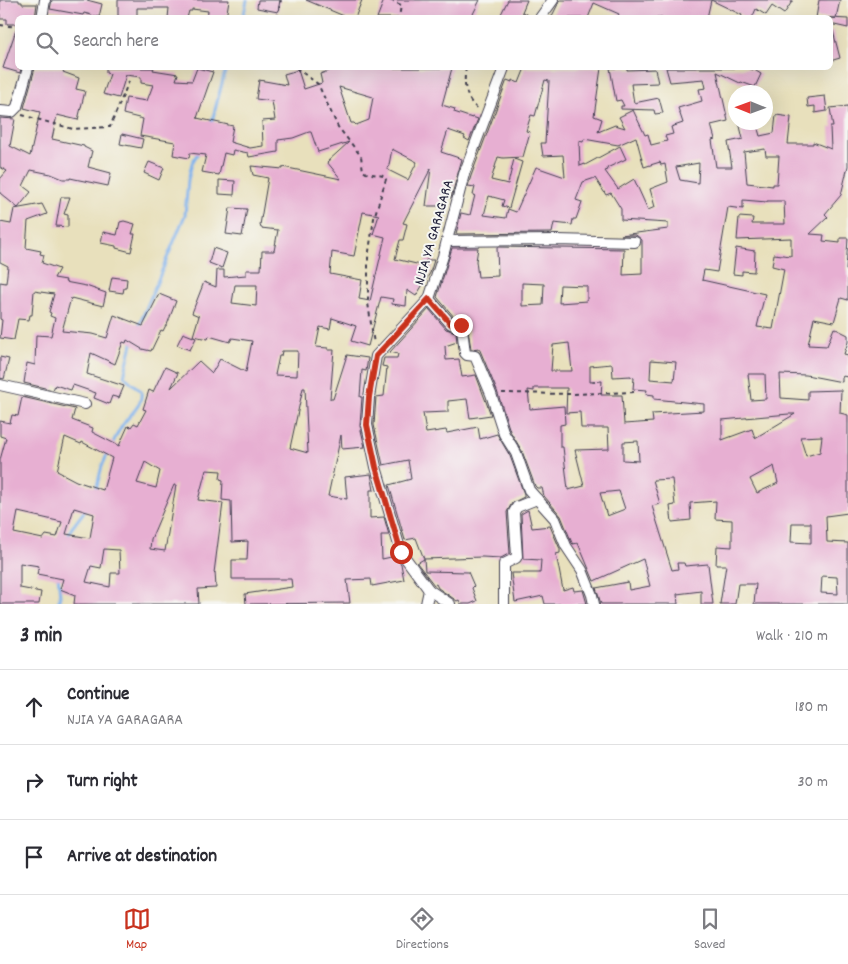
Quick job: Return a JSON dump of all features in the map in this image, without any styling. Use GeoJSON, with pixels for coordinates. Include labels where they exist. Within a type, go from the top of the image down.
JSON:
{"type":"FeatureCollection","features":[{"type":"Feature","properties":{"kind":"street"},"geometry":{"type":"LineString","coordinates":[[42,15],[45,0]]}},
{"type":"Feature","properties":{"kind":"street"},"geometry":{"type":"LineString","coordinates":[[542,15],[553,0]]}},
{"type":"Feature","properties":{"kind":"street"},"geometry":{"type":"LineString","coordinates":[[0,111],[12,112],[17,107],[27,70]]}},
{"type":"Feature","properties":{"kind":"street","name":"NJIA YA GARAGARA"},"geometry":{"type":"LineString","coordinates":[[376,356],[429,299],[447,241],[464,174],[503,70]]}},
{"type":"Feature","properties":{"kind":"street"},"geometry":{"type":"LineString","coordinates":[[447,241],[557,240],[635,242]]}},
{"type":"Feature","properties":{"kind":"street"},"geometry":{"type":"LineString","coordinates":[[429,299],[451,324],[461,325],[465,353],[475,356],[477,359],[504,434],[516,453],[529,490],[555,519],[566,546],[582,570],[594,604]]}},
{"type":"Feature","properties":{"kind":"street"},"geometry":{"type":"LineString","coordinates":[[376,356],[367,425],[401,552],[429,590],[450,604]]}},
{"type":"Feature","properties":{"kind":"street"},"geometry":{"type":"LineString","coordinates":[[0,385],[85,404]]}},
{"type":"Feature","properties":{"kind":"street"},"geometry":{"type":"LineString","coordinates":[[504,604],[504,564],[517,556],[514,512],[517,507],[537,499]]}},
{"type":"Feature","properties":{"kind":"street"},"geometry":{"type":"LineString","coordinates":[[426,604],[429,590]]}},
{"type":"Feature","properties":{"kind":"path"},"geometry":{"type":"LineString","coordinates":[[277,15],[281,0]]}},
{"type":"Feature","properties":{"kind":"path"},"geometry":{"type":"LineString","coordinates":[[390,0],[401,5],[400,15]]}},
{"type":"Feature","properties":{"kind":"path"},"geometry":{"type":"LineString","coordinates":[[0,25],[15,27]]}},
{"type":"Feature","properties":{"kind":"path"},"geometry":{"type":"LineString","coordinates":[[299,70],[318,84],[338,127],[361,156],[363,171],[384,176],[386,179],[374,218],[368,258],[368,302],[376,356]]}},
{"type":"Feature","properties":{"kind":"path"},"geometry":{"type":"LineString","coordinates":[[466,70],[465,90],[471,104],[486,114]]}},
{"type":"Feature","properties":{"kind":"path"},"geometry":{"type":"LineString","coordinates":[[12,112],[73,129],[110,127],[129,81]]}},
{"type":"Feature","properties":{"kind":"path"},"geometry":{"type":"LineString","coordinates":[[491,394],[637,392]]}},
{"type":"Feature","properties":{"kind":"building"},"geometry":{"type":"Polygon","coordinates":[[[0,0],[19,0],[22,4],[37,4],[35,15],[15,15],[15,24],[7,24],[7,19],[0,19],[0,0]]]}},
{"type":"Feature","properties":{"kind":"building"},"geometry":{"type":"Polygon","coordinates":[[[52,0],[87,0],[102,4],[99,15],[84,13],[83,15],[50,9],[52,0]]]}},
{"type":"Feature","properties":{"kind":"building"},"geometry":{"type":"Polygon","coordinates":[[[118,0],[229,0],[226,15],[207,15],[208,11],[192,9],[188,15],[168,15],[169,8],[137,8],[137,15],[118,15],[118,0]]]}},
{"type":"Feature","properties":{"kind":"building"},"geometry":{"type":"Polygon","coordinates":[[[258,0],[280,0],[278,12],[257,8],[258,0]]]}},
{"type":"Feature","properties":{"kind":"building"},"geometry":{"type":"Polygon","coordinates":[[[306,0],[362,0],[356,15],[342,15],[306,0]]]}},
{"type":"Feature","properties":{"kind":"building"},"geometry":{"type":"Polygon","coordinates":[[[384,0],[480,0],[472,15],[378,15],[384,0]]]}},
{"type":"Feature","properties":{"kind":"building"},"geometry":{"type":"Polygon","coordinates":[[[508,0],[527,0],[522,12],[528,15],[500,15],[508,0]]]}},
{"type":"Feature","properties":{"kind":"building"},"geometry":{"type":"Polygon","coordinates":[[[560,0],[711,0],[708,15],[618,15],[594,3],[589,15],[552,15],[560,0]]]}},
{"type":"Feature","properties":{"kind":"building"},"geometry":{"type":"Polygon","coordinates":[[[711,0],[793,0],[784,14],[772,6],[766,15],[756,9],[753,15],[742,15],[711,0]]]}},
{"type":"Feature","properties":{"kind":"building"},"geometry":{"type":"Polygon","coordinates":[[[819,0],[840,0],[836,18],[833,18],[833,15],[816,15],[819,0]]]}},
{"type":"Feature","properties":{"kind":"building"},"geometry":{"type":"Polygon","coordinates":[[[833,18],[848,19],[848,28],[833,25],[833,18]]]}},
{"type":"Feature","properties":{"kind":"building"},"geometry":{"type":"Polygon","coordinates":[[[833,31],[840,58],[833,60],[833,31]]]}},
{"type":"Feature","properties":{"kind":"building"},"geometry":{"type":"Polygon","coordinates":[[[15,33],[15,70],[21,70],[20,73],[3,68],[15,33]]]}},
{"type":"Feature","properties":{"kind":"building"},"geometry":{"type":"Polygon","coordinates":[[[34,70],[64,70],[63,72],[79,78],[76,89],[85,91],[78,120],[57,115],[52,139],[84,146],[92,151],[88,167],[111,173],[108,186],[70,178],[63,179],[51,174],[31,170],[23,186],[31,192],[18,208],[0,193],[0,179],[7,171],[0,167],[0,118],[15,119],[10,146],[30,156],[40,112],[24,108],[34,70]]]}},
{"type":"Feature","properties":{"kind":"building"},"geometry":{"type":"Polygon","coordinates":[[[106,70],[153,70],[178,74],[176,80],[192,81],[196,70],[213,72],[197,118],[233,126],[230,142],[250,148],[263,146],[262,121],[275,120],[272,101],[256,99],[259,80],[287,85],[284,74],[298,70],[304,89],[322,83],[320,74],[331,70],[451,70],[442,105],[455,109],[454,112],[478,119],[469,141],[464,138],[465,136],[448,130],[441,152],[462,159],[451,198],[447,197],[445,206],[426,206],[431,168],[403,223],[407,224],[395,259],[425,266],[426,260],[434,260],[430,273],[416,296],[407,290],[406,306],[392,304],[393,299],[381,297],[368,346],[351,341],[356,326],[332,318],[330,329],[320,327],[316,347],[334,350],[330,399],[333,399],[347,355],[368,358],[366,371],[362,370],[360,397],[362,397],[360,426],[365,447],[342,449],[341,435],[328,496],[347,499],[345,477],[371,474],[374,490],[370,490],[370,518],[384,517],[389,535],[381,535],[382,559],[396,556],[401,564],[404,580],[372,586],[371,579],[347,580],[350,603],[246,604],[245,594],[292,587],[291,579],[232,579],[232,560],[247,560],[248,541],[232,542],[231,501],[222,500],[223,480],[220,479],[221,471],[206,470],[198,500],[223,503],[214,573],[216,588],[198,589],[199,604],[74,604],[75,595],[60,589],[63,579],[37,574],[39,566],[20,563],[20,588],[41,592],[39,604],[0,604],[0,460],[6,438],[0,436],[0,421],[10,423],[12,415],[18,416],[22,397],[75,409],[72,420],[93,428],[92,432],[119,446],[128,426],[131,427],[134,423],[138,425],[146,410],[143,409],[149,390],[153,392],[165,367],[178,373],[171,388],[199,361],[212,373],[220,359],[246,372],[252,341],[232,338],[230,342],[209,336],[208,339],[193,336],[199,316],[192,313],[204,282],[216,287],[217,270],[224,270],[224,277],[246,275],[246,270],[261,270],[262,251],[274,251],[278,230],[261,228],[260,225],[268,178],[253,175],[251,166],[283,169],[283,167],[341,179],[327,162],[349,142],[318,152],[311,132],[309,132],[293,138],[278,140],[278,152],[249,157],[248,153],[233,150],[232,155],[224,153],[219,175],[202,172],[206,155],[190,153],[189,158],[173,155],[175,142],[140,136],[143,119],[123,114],[126,98],[147,101],[153,85],[141,83],[141,77],[126,75],[119,98],[103,94],[110,74],[106,73],[106,70]],[[339,87],[351,123],[356,125],[369,120],[373,97],[339,87]],[[392,149],[388,170],[408,180],[417,162],[392,149]],[[363,212],[354,256],[332,252],[330,274],[362,280],[359,299],[370,301],[385,237],[373,234],[379,215],[363,212]],[[235,285],[232,303],[256,306],[257,285],[235,285]],[[282,351],[281,356],[279,356],[275,375],[297,376],[298,351],[282,351]],[[303,388],[290,448],[308,453],[305,388],[303,388]],[[65,437],[57,471],[76,481],[103,490],[112,458],[82,442],[81,444],[65,437]],[[145,462],[137,483],[156,488],[160,471],[145,462]],[[174,485],[151,539],[150,549],[165,551],[176,485],[174,485]],[[74,508],[66,534],[90,538],[94,514],[74,508]],[[18,512],[14,533],[43,539],[46,535],[57,537],[62,522],[18,512]],[[104,549],[101,568],[91,566],[86,582],[110,587],[111,573],[120,573],[119,550],[104,549]]]}},
{"type":"Feature","properties":{"kind":"building"},"geometry":{"type":"Polygon","coordinates":[[[524,70],[601,70],[594,116],[602,119],[598,132],[615,125],[625,128],[619,117],[633,110],[645,135],[648,134],[651,145],[667,141],[665,136],[673,134],[671,127],[683,123],[678,108],[702,101],[699,89],[706,88],[704,79],[670,82],[667,70],[756,71],[761,74],[756,85],[740,83],[717,72],[728,121],[711,125],[715,139],[712,140],[716,167],[732,167],[728,142],[743,139],[741,130],[758,130],[760,136],[774,133],[776,115],[791,117],[788,144],[813,144],[813,142],[831,149],[830,127],[833,127],[830,108],[848,106],[848,166],[841,195],[825,214],[828,217],[810,234],[824,235],[823,241],[840,243],[840,238],[848,238],[846,270],[848,271],[848,300],[841,298],[834,322],[814,318],[808,345],[827,346],[834,328],[848,335],[844,354],[848,355],[848,377],[842,376],[842,382],[806,375],[780,374],[781,398],[808,400],[808,391],[841,390],[840,413],[848,415],[848,513],[826,516],[827,542],[848,543],[848,604],[754,604],[756,584],[738,584],[735,604],[720,604],[726,565],[716,565],[717,546],[732,547],[732,520],[715,519],[716,501],[690,503],[691,520],[672,522],[670,506],[675,505],[672,479],[653,480],[660,504],[652,506],[672,570],[678,569],[677,563],[684,563],[685,566],[708,564],[713,604],[701,604],[701,591],[677,594],[678,604],[601,604],[596,588],[628,582],[629,590],[650,586],[643,559],[594,581],[578,543],[572,543],[561,516],[544,496],[542,488],[535,486],[522,451],[510,431],[497,391],[479,348],[471,349],[467,324],[460,318],[455,318],[437,297],[452,248],[478,248],[476,261],[478,277],[498,276],[497,247],[624,249],[623,275],[642,274],[642,240],[636,235],[621,235],[668,229],[668,223],[621,220],[621,209],[611,193],[606,195],[595,178],[583,182],[576,200],[582,202],[572,225],[554,223],[552,233],[456,234],[461,213],[470,215],[475,195],[473,195],[475,187],[468,186],[471,176],[507,80],[512,82],[512,80],[519,83],[524,70]],[[545,80],[535,116],[531,115],[526,131],[530,132],[523,157],[498,157],[491,180],[508,184],[514,159],[522,162],[509,208],[502,206],[504,200],[489,196],[484,215],[506,218],[508,209],[516,212],[536,167],[565,177],[563,155],[543,156],[541,143],[545,143],[549,81],[545,80]],[[636,137],[618,145],[584,139],[583,142],[579,141],[580,166],[620,146],[626,159],[607,168],[608,170],[605,171],[618,189],[634,179],[648,210],[655,207],[650,189],[668,182],[665,164],[661,165],[660,162],[644,167],[636,137]],[[765,149],[744,152],[747,183],[773,186],[773,184],[777,184],[779,156],[766,156],[765,149]],[[699,163],[676,167],[680,180],[698,183],[699,163]],[[743,200],[743,209],[728,207],[717,272],[704,270],[702,280],[765,294],[757,327],[773,329],[784,269],[772,266],[774,254],[791,256],[791,238],[737,240],[739,217],[753,218],[752,224],[785,224],[784,201],[743,200]],[[522,283],[522,306],[543,305],[544,284],[522,283]],[[560,285],[559,303],[587,301],[587,286],[560,285]],[[569,343],[553,345],[551,371],[572,371],[569,343]],[[651,360],[650,379],[674,381],[676,362],[651,360]],[[612,364],[590,366],[590,382],[602,381],[601,395],[622,395],[624,424],[653,422],[652,414],[704,411],[704,404],[654,399],[654,395],[646,394],[647,390],[633,389],[634,378],[631,376],[613,377],[612,364]],[[748,374],[751,400],[766,399],[765,374],[748,374]],[[534,388],[534,391],[528,390],[530,409],[564,406],[565,424],[560,425],[560,447],[563,447],[568,490],[584,486],[575,450],[609,449],[608,428],[581,428],[580,412],[566,413],[567,388],[534,388]],[[789,414],[722,420],[722,440],[752,429],[755,438],[795,414],[789,414]],[[822,436],[800,437],[806,456],[820,452],[822,436]],[[638,441],[623,442],[623,460],[639,461],[638,441]],[[774,466],[750,479],[757,493],[778,483],[774,466]],[[619,491],[600,493],[607,516],[625,509],[619,491]],[[792,523],[791,542],[811,543],[811,523],[792,523]],[[822,576],[821,593],[838,594],[837,577],[822,576]]]}},
{"type":"Feature","properties":{"kind":"building"},"geometry":{"type":"Polygon","coordinates":[[[610,70],[655,70],[658,83],[631,84],[634,103],[659,98],[663,113],[655,114],[654,110],[621,109],[621,106],[624,106],[621,100],[616,101],[610,70]]]}},
{"type":"Feature","properties":{"kind":"building"},"geometry":{"type":"Polygon","coordinates":[[[825,96],[827,111],[815,113],[815,106],[808,107],[807,98],[825,96]]]}},
{"type":"Feature","properties":{"kind":"building"},"geometry":{"type":"Polygon","coordinates":[[[122,134],[143,139],[141,148],[120,144],[122,134]]]}},
{"type":"Feature","properties":{"kind":"building"},"geometry":{"type":"Polygon","coordinates":[[[149,162],[164,168],[159,180],[144,173],[149,162]]]}},
{"type":"Feature","properties":{"kind":"building"},"geometry":{"type":"Polygon","coordinates":[[[219,180],[235,181],[234,195],[219,194],[219,180]]]}},
{"type":"Feature","properties":{"kind":"building"},"geometry":{"type":"Polygon","coordinates":[[[61,197],[70,197],[64,214],[68,215],[68,227],[56,226],[61,197]]]}},
{"type":"Feature","properties":{"kind":"building"},"geometry":{"type":"Polygon","coordinates":[[[42,204],[47,214],[28,221],[26,248],[41,251],[40,254],[44,255],[42,263],[59,269],[54,278],[106,293],[103,306],[71,298],[62,331],[93,334],[107,338],[114,315],[143,326],[159,294],[176,301],[167,325],[163,331],[161,330],[151,351],[142,349],[127,340],[126,343],[123,342],[115,364],[91,353],[87,374],[124,386],[119,398],[112,396],[109,404],[94,398],[96,393],[73,385],[71,390],[55,385],[53,390],[24,383],[27,363],[35,365],[36,335],[51,336],[55,318],[50,316],[51,313],[49,312],[54,294],[34,291],[32,315],[30,315],[29,320],[18,319],[14,340],[0,338],[2,320],[0,319],[0,282],[6,283],[8,266],[0,262],[0,222],[11,224],[14,209],[42,204]]]}},
{"type":"Feature","properties":{"kind":"building"},"geometry":{"type":"Polygon","coordinates":[[[230,208],[247,209],[242,236],[226,234],[230,208]]]}},
{"type":"Feature","properties":{"kind":"building"},"geometry":{"type":"Polygon","coordinates":[[[124,221],[135,224],[132,234],[135,234],[131,252],[101,243],[103,232],[117,235],[120,222],[124,221]]]}},
{"type":"Feature","properties":{"kind":"building"},"geometry":{"type":"Polygon","coordinates":[[[213,248],[227,253],[222,268],[209,263],[213,248]]]}},
{"type":"Feature","properties":{"kind":"building"},"geometry":{"type":"Polygon","coordinates":[[[736,248],[755,251],[754,272],[742,271],[742,275],[733,274],[736,248]]]}},
{"type":"Feature","properties":{"kind":"building"},"geometry":{"type":"Polygon","coordinates":[[[112,277],[127,279],[126,288],[124,288],[123,293],[109,291],[112,277]]]}},
{"type":"Feature","properties":{"kind":"building"},"geometry":{"type":"Polygon","coordinates":[[[429,309],[446,329],[456,332],[457,342],[445,346],[446,360],[459,359],[462,377],[476,375],[491,415],[470,418],[467,399],[448,401],[448,412],[423,413],[426,433],[446,430],[447,433],[478,427],[480,439],[497,434],[510,456],[524,497],[512,503],[507,512],[510,553],[501,558],[424,559],[416,538],[405,540],[389,485],[411,479],[408,460],[383,465],[374,425],[376,397],[384,396],[387,367],[382,366],[384,358],[397,358],[398,354],[390,352],[429,309]]]}},
{"type":"Feature","properties":{"kind":"building"},"geometry":{"type":"Polygon","coordinates":[[[183,333],[196,338],[190,350],[177,345],[183,333]]]}},
{"type":"Feature","properties":{"kind":"building"},"geometry":{"type":"Polygon","coordinates":[[[0,357],[9,359],[4,379],[0,378],[0,357]]]}},
{"type":"Feature","properties":{"kind":"building"},"geometry":{"type":"Polygon","coordinates":[[[528,510],[532,528],[550,526],[560,549],[560,553],[556,554],[563,590],[573,587],[574,591],[583,590],[587,604],[545,604],[543,596],[515,602],[511,573],[540,573],[541,560],[523,559],[521,514],[528,510]]]}},
{"type":"Feature","properties":{"kind":"building"},"geometry":{"type":"Polygon","coordinates":[[[424,559],[425,571],[468,572],[474,586],[472,588],[477,601],[470,604],[461,604],[459,600],[457,601],[438,588],[436,584],[434,585],[417,563],[424,559]]]}},
{"type":"Feature","properties":{"kind":"waterway"},"geometry":{"type":"LineString","coordinates":[[244,15],[247,0]]}},
{"type":"Feature","properties":{"kind":"waterway"},"geometry":{"type":"LineString","coordinates":[[211,125],[225,70]]}},
{"type":"Feature","properties":{"kind":"waterway"},"geometry":{"type":"LineString","coordinates":[[138,328],[185,215],[188,180],[192,163],[199,151]]}},
{"type":"Feature","properties":{"kind":"waterway"},"geometry":{"type":"LineString","coordinates":[[112,445],[122,426],[140,401],[141,391],[124,376],[133,340]]}},
{"type":"Feature","properties":{"kind":"waterway"},"geometry":{"type":"LineString","coordinates":[[96,490],[102,466],[108,453]]}},
{"type":"Feature","properties":{"kind":"waterway"},"geometry":{"type":"LineString","coordinates":[[68,537],[71,529],[86,509]]}},
{"type":"Feature","properties":{"kind":"waterway"},"geometry":{"type":"LineString","coordinates":[[58,574],[60,596],[58,604]]}},
{"type":"Feature","properties":{"kind":"route"},"geometry":{"type":"LineString","coordinates":[[401,552],[376,467],[367,425],[369,397],[376,356],[429,299],[451,324],[461,325]]}}]}
